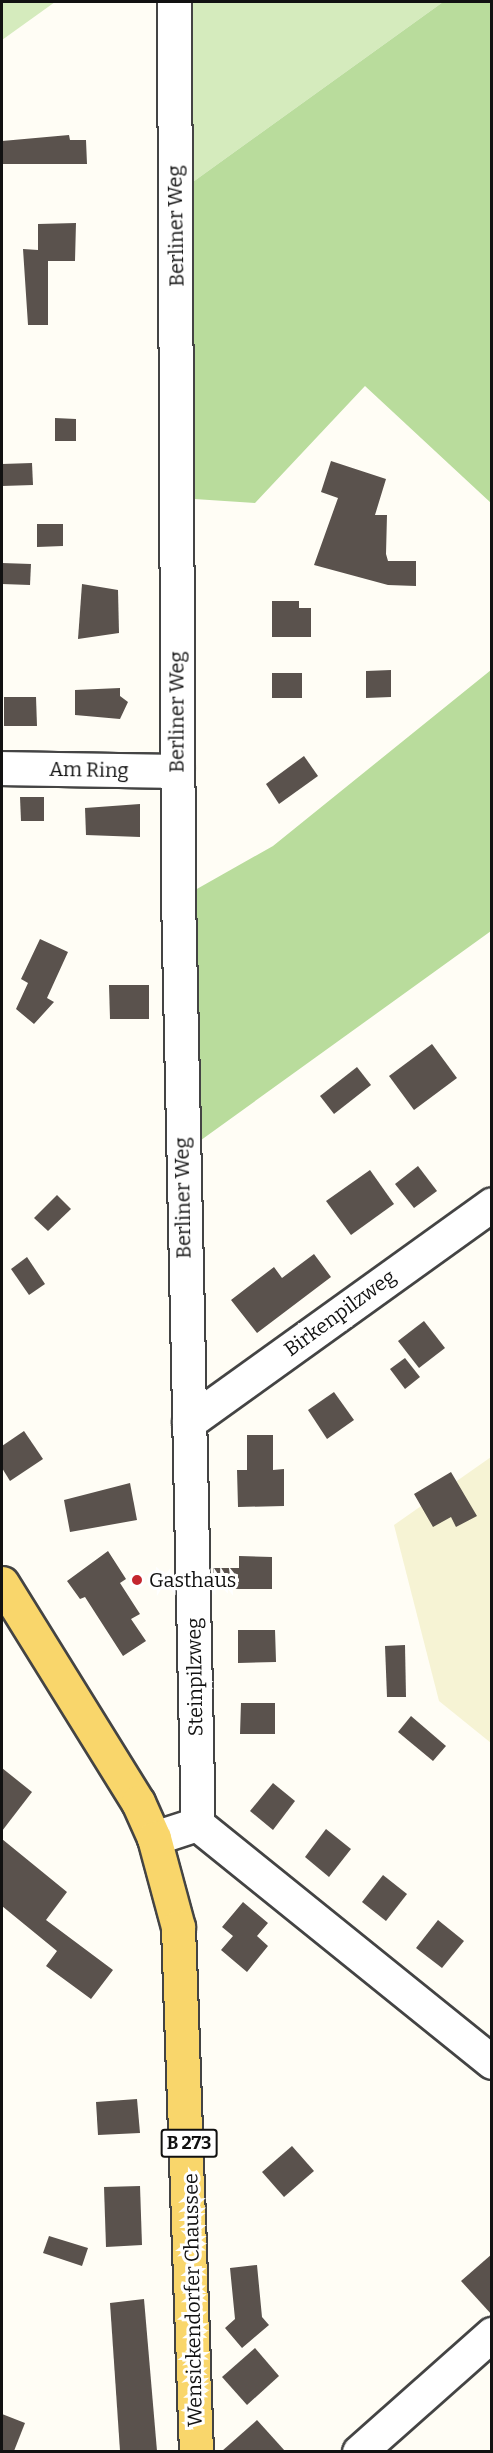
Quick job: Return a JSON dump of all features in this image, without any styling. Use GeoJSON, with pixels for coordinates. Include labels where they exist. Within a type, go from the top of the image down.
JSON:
{"type":"FeatureCollection","features":[{"type":"Feature","properties":{"kind":"main road","name":"Wensickendorfer Chaussee"},"geometry":{"type":"LineString","coordinates":[[2,1583],[111,1751],[154,1838],[178,1927],[183,1976],[196,2451]]}},
{"type":"Feature","properties":{"kind":"street","name":"Berliner Weg"},"geometry":{"type":"LineString","coordinates":[[174,2],[177,771],[189,1422]]}},
{"type":"Feature","properties":{"kind":"street","name":"Am Ring"},"geometry":{"type":"LineString","coordinates":[[2,768],[177,771]]}},
{"type":"Feature","properties":{"kind":"street","name":"Birkenpilzweg"},"geometry":{"type":"LineString","coordinates":[[189,1422],[492,1204]]}},
{"type":"Feature","properties":{"kind":"street","name":"Steinpilzweg"},"geometry":{"type":"LineString","coordinates":[[189,1422],[197,1824]]}},
{"type":"Feature","properties":{"kind":"street"},"geometry":{"type":"LineString","coordinates":[[154,1838],[197,1824],[492,2062]]}},
{"type":"Feature","properties":{"kind":"street"},"geometry":{"type":"LineString","coordinates":[[359,2451],[492,2334]]}},
{"type":"Feature","properties":{"kind":"shaded area"},"geometry":{"type":"Polygon","coordinates":[[[491,1457],[491,1743],[439,1701],[394,1525],[491,1457]]]}},
{"type":"Feature","properties":{"kind":"green space"},"geometry":{"type":"Polygon","coordinates":[[[2,2],[55,2],[2,40],[2,2]]]}},
{"type":"Feature","properties":{"kind":"green space"},"geometry":{"type":"Polygon","coordinates":[[[177,2],[443,2],[179,192],[177,2]]]}},
{"type":"Feature","properties":{"kind":"green space"},"geometry":{"type":"Polygon","coordinates":[[[443,2],[491,2],[491,503],[365,386],[255,503],[179,498],[179,192],[443,2]]]}},
{"type":"Feature","properties":{"kind":"green space"},"geometry":{"type":"Polygon","coordinates":[[[491,670],[491,931],[190,1148],[188,894],[273,846],[491,670]]]}},
{"type":"Feature","properties":{"kind":"building"},"geometry":{"type":"Polygon","coordinates":[[[69,135],[70,140],[86,140],[87,164],[2,164],[2,141],[69,135]]]}},
{"type":"Feature","properties":{"kind":"building"},"geometry":{"type":"Polygon","coordinates":[[[76,223],[75,261],[48,261],[48,325],[28,325],[23,249],[38,250],[38,224],[76,223]]]}},
{"type":"Feature","properties":{"kind":"building"},"geometry":{"type":"Polygon","coordinates":[[[55,418],[76,419],[76,441],[55,441],[55,418]]]}},
{"type":"Feature","properties":{"kind":"building"},"geometry":{"type":"Polygon","coordinates":[[[331,461],[386,479],[375,515],[387,515],[386,554],[388,561],[416,561],[416,586],[388,585],[314,565],[338,498],[321,492],[331,461]]]}},
{"type":"Feature","properties":{"kind":"building"},"geometry":{"type":"Polygon","coordinates":[[[32,463],[33,485],[2,486],[2,464],[32,463]]]}},
{"type":"Feature","properties":{"kind":"building"},"geometry":{"type":"Polygon","coordinates":[[[37,524],[63,524],[63,546],[37,547],[37,524]]]}},
{"type":"Feature","properties":{"kind":"building"},"geometry":{"type":"Polygon","coordinates":[[[2,563],[31,564],[30,585],[2,584],[2,563]]]}},
{"type":"Feature","properties":{"kind":"building"},"geometry":{"type":"Polygon","coordinates":[[[82,584],[118,590],[119,633],[78,639],[82,584]]]}},
{"type":"Feature","properties":{"kind":"building"},"geometry":{"type":"Polygon","coordinates":[[[272,601],[299,601],[299,608],[311,608],[311,637],[272,637],[272,601]]]}},
{"type":"Feature","properties":{"kind":"building"},"geometry":{"type":"Polygon","coordinates":[[[391,670],[391,697],[366,698],[366,671],[391,670]]]}},
{"type":"Feature","properties":{"kind":"building"},"geometry":{"type":"Polygon","coordinates":[[[272,673],[302,673],[302,698],[272,698],[272,673]]]}},
{"type":"Feature","properties":{"kind":"building"},"geometry":{"type":"Polygon","coordinates":[[[120,688],[120,696],[128,702],[120,719],[75,715],[75,690],[120,688]]]}},
{"type":"Feature","properties":{"kind":"building"},"geometry":{"type":"Polygon","coordinates":[[[4,697],[36,697],[37,726],[4,726],[4,697]]]}},
{"type":"Feature","properties":{"kind":"building"},"geometry":{"type":"Polygon","coordinates":[[[304,756],[318,776],[279,804],[266,784],[304,756]]]}},
{"type":"Feature","properties":{"kind":"building"},"geometry":{"type":"Polygon","coordinates":[[[20,797],[44,797],[44,821],[21,821],[20,797]]]}},
{"type":"Feature","properties":{"kind":"building"},"geometry":{"type":"Polygon","coordinates":[[[140,804],[140,837],[86,835],[85,808],[140,804]]]}},
{"type":"Feature","properties":{"kind":"building"},"geometry":{"type":"Polygon","coordinates":[[[40,939],[68,952],[47,998],[54,1002],[34,1024],[16,1009],[28,983],[21,979],[40,939]]]}},
{"type":"Feature","properties":{"kind":"building"},"geometry":{"type":"Polygon","coordinates":[[[109,985],[149,985],[149,1019],[110,1019],[109,985]]]}},
{"type":"Feature","properties":{"kind":"building"},"geometry":{"type":"Polygon","coordinates":[[[432,1044],[457,1078],[414,1110],[389,1076],[432,1044]]]}},
{"type":"Feature","properties":{"kind":"building"},"geometry":{"type":"Polygon","coordinates":[[[357,1067],[371,1085],[334,1114],[320,1096],[357,1067]]]}},
{"type":"Feature","properties":{"kind":"building"},"geometry":{"type":"Polygon","coordinates":[[[418,1166],[437,1191],[414,1208],[395,1184],[418,1166]]]}},
{"type":"Feature","properties":{"kind":"building"},"geometry":{"type":"Polygon","coordinates":[[[370,1170],[394,1204],[351,1235],[326,1201],[370,1170]]]}},
{"type":"Feature","properties":{"kind":"building"},"geometry":{"type":"Polygon","coordinates":[[[57,1195],[71,1209],[48,1231],[34,1218],[57,1195]]]}},
{"type":"Feature","properties":{"kind":"building"},"geometry":{"type":"Polygon","coordinates":[[[314,1254],[331,1277],[257,1333],[231,1300],[274,1267],[282,1278],[314,1254]]]}},
{"type":"Feature","properties":{"kind":"building"},"geometry":{"type":"Polygon","coordinates":[[[27,1257],[45,1284],[29,1295],[11,1269],[27,1257]]]}},
{"type":"Feature","properties":{"kind":"building"},"geometry":{"type":"Polygon","coordinates":[[[424,1321],[445,1348],[419,1368],[398,1341],[424,1321]]]}},
{"type":"Feature","properties":{"kind":"building"},"geometry":{"type":"Polygon","coordinates":[[[405,1358],[420,1377],[405,1389],[390,1369],[405,1358]]]}},
{"type":"Feature","properties":{"kind":"building"},"geometry":{"type":"Polygon","coordinates":[[[334,1392],[354,1420],[327,1439],[308,1410],[334,1392]]]}},
{"type":"Feature","properties":{"kind":"building"},"geometry":{"type":"Polygon","coordinates":[[[24,1431],[43,1459],[10,1481],[2,1468],[2,1446],[24,1431]]]}},
{"type":"Feature","properties":{"kind":"building"},"geometry":{"type":"Polygon","coordinates":[[[247,1435],[273,1435],[273,1470],[284,1469],[284,1506],[238,1507],[237,1470],[247,1470],[247,1435]]]}},
{"type":"Feature","properties":{"kind":"building"},"geometry":{"type":"Polygon","coordinates":[[[451,1472],[477,1516],[456,1527],[451,1517],[433,1527],[414,1494],[451,1472]]]}},
{"type":"Feature","properties":{"kind":"building"},"geometry":{"type":"Polygon","coordinates":[[[130,1483],[137,1520],[70,1532],[64,1500],[130,1483]]]}},
{"type":"Feature","properties":{"kind":"building"},"geometry":{"type":"Polygon","coordinates":[[[108,1551],[126,1579],[120,1583],[140,1614],[131,1619],[146,1641],[123,1656],[85,1597],[80,1599],[67,1581],[108,1551]]]}},
{"type":"Feature","properties":{"kind":"building"},"geometry":{"type":"Polygon","coordinates":[[[239,1556],[272,1557],[272,1589],[213,1589],[213,1568],[239,1568],[239,1556]]]}},
{"type":"Feature","properties":{"kind":"building"},"geometry":{"type":"Polygon","coordinates":[[[238,1630],[275,1630],[276,1662],[238,1663],[238,1630]]]}},
{"type":"Feature","properties":{"kind":"building"},"geometry":{"type":"Polygon","coordinates":[[[405,1645],[406,1697],[387,1697],[385,1646],[405,1645]]]}},
{"type":"Feature","properties":{"kind":"building"},"geometry":{"type":"Polygon","coordinates":[[[241,1703],[275,1703],[275,1734],[240,1734],[241,1703]]]}},
{"type":"Feature","properties":{"kind":"building"},"geometry":{"type":"Polygon","coordinates":[[[411,1716],[446,1746],[433,1761],[398,1732],[411,1716]]]}},
{"type":"Feature","properties":{"kind":"building"},"geometry":{"type":"Polygon","coordinates":[[[2,1768],[32,1792],[2,1831],[2,1768]]]}},
{"type":"Feature","properties":{"kind":"building"},"geometry":{"type":"Polygon","coordinates":[[[273,1783],[295,1801],[273,1830],[250,1811],[273,1783]]]}},
{"type":"Feature","properties":{"kind":"building"},"geometry":{"type":"Polygon","coordinates":[[[326,1829],[351,1849],[329,1877],[305,1857],[326,1829]]]}},
{"type":"Feature","properties":{"kind":"building"},"geometry":{"type":"Polygon","coordinates":[[[2,1839],[67,1892],[46,1920],[113,1970],[91,1999],[46,1966],[57,1951],[2,1906],[2,1839]]]}},
{"type":"Feature","properties":{"kind":"building"},"geometry":{"type":"Polygon","coordinates":[[[383,1875],[407,1894],[386,1921],[362,1902],[383,1875]]]}},
{"type":"Feature","properties":{"kind":"building"},"geometry":{"type":"Polygon","coordinates":[[[243,1902],[268,1923],[257,1936],[268,1946],[247,1972],[221,1950],[233,1936],[222,1927],[243,1902]]]}},
{"type":"Feature","properties":{"kind":"building"},"geometry":{"type":"Polygon","coordinates":[[[438,1920],[464,1941],[442,1968],[416,1948],[438,1920]]]}},
{"type":"Feature","properties":{"kind":"building"},"geometry":{"type":"Polygon","coordinates":[[[137,2099],[140,2133],[98,2135],[96,2102],[137,2099]]]}},
{"type":"Feature","properties":{"kind":"building"},"geometry":{"type":"Polygon","coordinates":[[[292,2146],[314,2171],[284,2197],[262,2172],[292,2146]]]}},
{"type":"Feature","properties":{"kind":"building"},"geometry":{"type":"Polygon","coordinates":[[[140,2186],[142,2245],[106,2247],[104,2187],[140,2186]]]}},
{"type":"Feature","properties":{"kind":"building"},"geometry":{"type":"Polygon","coordinates":[[[49,2236],[88,2248],[82,2266],[43,2253],[49,2236]]]}},
{"type":"Feature","properties":{"kind":"building"},"geometry":{"type":"Polygon","coordinates":[[[492,2254],[492,2315],[461,2281],[492,2254]]]}},
{"type":"Feature","properties":{"kind":"building"},"geometry":{"type":"Polygon","coordinates":[[[257,2265],[262,2317],[269,2325],[242,2348],[225,2328],[235,2319],[230,2268],[257,2265]]]}},
{"type":"Feature","properties":{"kind":"building"},"geometry":{"type":"Polygon","coordinates":[[[144,2299],[157,2451],[120,2451],[110,2303],[144,2299]]]}},
{"type":"Feature","properties":{"kind":"building"},"geometry":{"type":"Polygon","coordinates":[[[255,2348],[279,2376],[247,2405],[222,2377],[255,2348]]]}},
{"type":"Feature","properties":{"kind":"building"},"geometry":{"type":"Polygon","coordinates":[[[2,2414],[25,2423],[14,2451],[2,2451],[2,2414]]]}},
{"type":"Feature","properties":{"kind":"building"},"geometry":{"type":"Polygon","coordinates":[[[257,2420],[285,2451],[222,2451],[257,2420]]]}},
{"type":"Feature","properties":{"kind":"place","name":"Gasthaus"},"geometry":{"type":"Point","coordinates":[137,1580]}}]}
